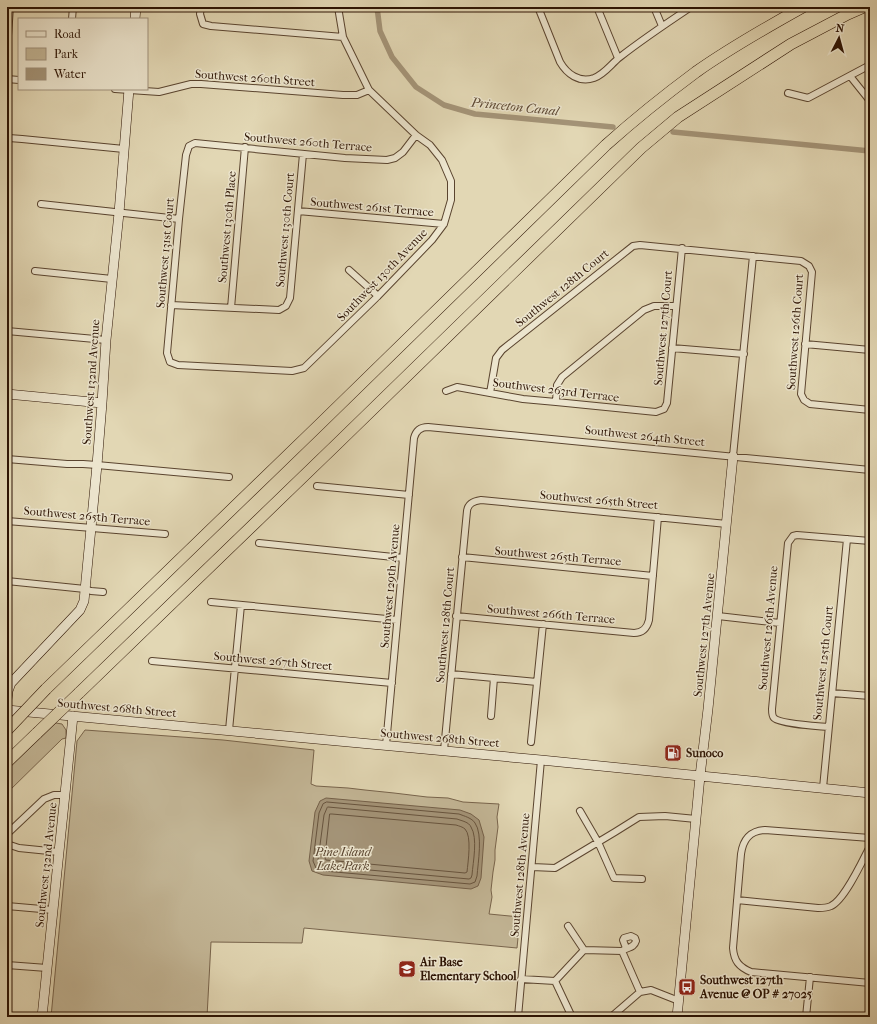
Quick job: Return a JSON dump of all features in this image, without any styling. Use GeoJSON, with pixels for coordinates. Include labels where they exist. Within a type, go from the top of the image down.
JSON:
{"type":"FeatureCollection","features":[{"type":"Feature","properties":{"kind":"highway"},"geometry":{"type":"LineString","coordinates":[[7,730],[46,689],[606,145],[641,114],[697,72],[770,25],[803,7]]}},
{"type":"Feature","properties":{"kind":"highway"},"geometry":{"type":"LineString","coordinates":[[7,762],[641,148],[678,117],[791,44],[864,7]]}},
{"type":"Feature","properties":{"kind":"street"},"geometry":{"type":"LineString","coordinates":[[7,50],[10,7]]}},
{"type":"Feature","properties":{"kind":"street"},"geometry":{"type":"LineString","coordinates":[[72,18],[73,7]]}},
{"type":"Feature","properties":{"kind":"street"},"geometry":{"type":"LineString","coordinates":[[135,18],[136,7]]}},
{"type":"Feature","properties":{"kind":"street"},"geometry":{"type":"LineString","coordinates":[[201,7],[200,14],[203,24],[211,26],[343,37]]}},
{"type":"Feature","properties":{"kind":"street","name":"Southwest 130th Avenue"},"geometry":{"type":"LineString","coordinates":[[170,362],[178,365],[285,370],[304,368],[378,296],[432,240],[444,224],[451,200],[451,180],[442,160],[430,145],[416,135],[369,90],[343,37],[338,7]]}},
{"type":"Feature","properties":{"kind":"street"},"geometry":{"type":"LineString","coordinates":[[538,7],[560,62],[570,75],[578,79],[592,79],[602,75],[618,58],[691,7]]}},
{"type":"Feature","properties":{"kind":"street"},"geometry":{"type":"LineString","coordinates":[[597,7],[618,58]]}},
{"type":"Feature","properties":{"kind":"street"},"geometry":{"type":"LineString","coordinates":[[654,7],[662,26]]}},
{"type":"Feature","properties":{"kind":"street"},"geometry":{"type":"LineString","coordinates":[[788,93],[808,98],[870,65]]}},
{"type":"Feature","properties":{"kind":"street"},"geometry":{"type":"LineString","coordinates":[[850,76],[870,101]]}},
{"type":"Feature","properties":{"kind":"street"},"geometry":{"type":"LineString","coordinates":[[7,79],[18,80]]}},
{"type":"Feature","properties":{"kind":"street","name":"Southwest 260th Street"},"geometry":{"type":"LineString","coordinates":[[129,90],[159,92],[191,84],[201,84],[342,95],[357,95],[369,90]]}},
{"type":"Feature","properties":{"kind":"street","name":"Southwest 132nd Avenue"},"geometry":{"type":"LineString","coordinates":[[7,700],[8,691],[12,683],[80,610],[84,601],[129,90]]}},
{"type":"Feature","properties":{"kind":"street","name":"Southwest 260th Terrace"},"geometry":{"type":"LineString","coordinates":[[189,146],[195,143],[345,158],[387,160],[395,158],[403,152],[416,135]]}},
{"type":"Feature","properties":{"kind":"street"},"geometry":{"type":"LineString","coordinates":[[7,139],[22,139],[124,149]]}},
{"type":"Feature","properties":{"kind":"street","name":"Southwest 131st Court"},"geometry":{"type":"LineString","coordinates":[[170,362],[167,353],[171,305],[186,155],[189,146]]}},
{"type":"Feature","properties":{"kind":"street","name":"Southwest 130th Place"},"geometry":{"type":"LineString","coordinates":[[231,308],[245,148]]}},
{"type":"Feature","properties":{"kind":"street","name":"Southwest 130th Court"},"geometry":{"type":"LineString","coordinates":[[231,308],[279,310],[286,306],[290,298],[303,154]]}},
{"type":"Feature","properties":{"kind":"street"},"geometry":{"type":"LineString","coordinates":[[41,204],[179,219]]}},
{"type":"Feature","properties":{"kind":"street","name":"Southwest 261st Terrace"},"geometry":{"type":"LineString","coordinates":[[298,211],[444,224]]}},
{"type":"Feature","properties":{"kind":"street","name":"Southwest 128th Court"},"geometry":{"type":"LineString","coordinates":[[490,393],[496,358],[502,350],[633,246],[640,245],[682,248]]}},
{"type":"Feature","properties":{"kind":"street"},"geometry":{"type":"LineString","coordinates":[[682,248],[753,256]]}},
{"type":"Feature","properties":{"kind":"street","name":"Southwest 127th Court"},"geometry":{"type":"LineString","coordinates":[[664,409],[667,403],[682,248]]}},
{"type":"Feature","properties":{"kind":"street","name":"Southwest 126th Court"},"geometry":{"type":"LineString","coordinates":[[753,256],[801,261],[809,266],[812,272],[801,394],[804,400],[810,404],[870,410]]}},
{"type":"Feature","properties":{"kind":"street","name":"Southwest 127th Avenue"},"geometry":{"type":"LineString","coordinates":[[677,1017],[753,256]]}},
{"type":"Feature","properties":{"kind":"street"},"geometry":{"type":"LineString","coordinates":[[349,270],[378,296]]}},
{"type":"Feature","properties":{"kind":"street"},"geometry":{"type":"LineString","coordinates":[[35,271],[112,279]]}},
{"type":"Feature","properties":{"kind":"street"},"geometry":{"type":"LineString","coordinates":[[171,305],[231,308]]}},
{"type":"Feature","properties":{"kind":"street"},"geometry":{"type":"LineString","coordinates":[[556,402],[556,385],[562,377],[644,310],[654,306],[676,306]]}},
{"type":"Feature","properties":{"kind":"street"},"geometry":{"type":"LineString","coordinates":[[7,330],[106,340]]}},
{"type":"Feature","properties":{"kind":"street"},"geometry":{"type":"LineString","coordinates":[[805,344],[870,350]]}},
{"type":"Feature","properties":{"kind":"street"},"geometry":{"type":"LineString","coordinates":[[672,348],[744,354]]}},
{"type":"Feature","properties":{"kind":"street","name":"Southwest 263rd Terrace"},"geometry":{"type":"LineString","coordinates":[[446,391],[457,387],[523,399],[656,412],[664,409]]}},
{"type":"Feature","properties":{"kind":"street"},"geometry":{"type":"LineString","coordinates":[[7,394],[102,403]]}},
{"type":"Feature","properties":{"kind":"street","name":"Southwest 264th Street"},"geometry":{"type":"LineString","coordinates":[[418,430],[428,427],[870,470]]}},
{"type":"Feature","properties":{"kind":"street","name":"Southwest 129th Avenue"},"geometry":{"type":"LineString","coordinates":[[386,745],[414,438],[418,430]]}},
{"type":"Feature","properties":{"kind":"street"},"geometry":{"type":"LineString","coordinates":[[7,459],[97,465],[229,477]]}},
{"type":"Feature","properties":{"kind":"street"},"geometry":{"type":"LineString","coordinates":[[317,486],[409,495]]}},
{"type":"Feature","properties":{"kind":"street","name":"Southwest 265th Street"},"geometry":{"type":"LineString","coordinates":[[471,503],[481,500],[727,524]]}},
{"type":"Feature","properties":{"kind":"street","name":"Southwest 128th Court"},"geometry":{"type":"LineString","coordinates":[[444,750],[467,508],[471,503]]}},
{"type":"Feature","properties":{"kind":"street"},"geometry":{"type":"LineString","coordinates":[[653,576],[658,517]]}},
{"type":"Feature","properties":{"kind":"street","name":"Southwest 265th Terrace"},"geometry":{"type":"LineString","coordinates":[[7,521],[165,534]]}},
{"type":"Feature","properties":{"kind":"street","name":"Southwest 126th Avenue"},"geometry":{"type":"LineString","coordinates":[[828,727],[782,722],[774,718],[772,714],[787,548],[790,539],[797,534],[847,539]]}},
{"type":"Feature","properties":{"kind":"street"},"geometry":{"type":"LineString","coordinates":[[847,539],[870,541]]}},
{"type":"Feature","properties":{"kind":"street","name":"Southwest 125th Court"},"geometry":{"type":"LineString","coordinates":[[823,788],[847,539]]}},
{"type":"Feature","properties":{"kind":"street"},"geometry":{"type":"LineString","coordinates":[[259,544],[403,558]]}},
{"type":"Feature","properties":{"kind":"street","name":"Southwest 265th Terrace"},"geometry":{"type":"LineString","coordinates":[[462,557],[653,576]]}},
{"type":"Feature","properties":{"kind":"street","name":"Southwest 266th Terrace"},"geometry":{"type":"LineString","coordinates":[[456,616],[638,633],[644,630],[648,624],[653,576]]}},
{"type":"Feature","properties":{"kind":"street"},"geometry":{"type":"LineString","coordinates":[[7,581],[103,592]]}},
{"type":"Feature","properties":{"kind":"street"},"geometry":{"type":"LineString","coordinates":[[211,602],[398,620]]}},
{"type":"Feature","properties":{"kind":"street"},"geometry":{"type":"LineString","coordinates":[[229,730],[241,605]]}},
{"type":"Feature","properties":{"kind":"street"},"geometry":{"type":"LineString","coordinates":[[718,616],[780,623]]}},
{"type":"Feature","properties":{"kind":"street"},"geometry":{"type":"LineString","coordinates":[[531,742],[543,624]]}},
{"type":"Feature","properties":{"kind":"street","name":"Southwest 267th Street"},"geometry":{"type":"LineString","coordinates":[[152,660],[392,683]]}},
{"type":"Feature","properties":{"kind":"street"},"geometry":{"type":"LineString","coordinates":[[451,674],[537,682]]}},
{"type":"Feature","properties":{"kind":"street"},"geometry":{"type":"LineString","coordinates":[[491,716],[494,678]]}},
{"type":"Feature","properties":{"kind":"street"},"geometry":{"type":"LineString","coordinates":[[832,693],[870,696]]}},
{"type":"Feature","properties":{"kind":"street","name":"Southwest 268th Street"},"geometry":{"type":"LineString","coordinates":[[7,710],[444,750],[870,793]]}},
{"type":"Feature","properties":{"kind":"street","name":"Southwest 132nd Avenue"},"geometry":{"type":"LineString","coordinates":[[42,1017],[73,716]]}},
{"type":"Feature","properties":{"kind":"street","name":"Southwest 128th Avenue"},"geometry":{"type":"LineString","coordinates":[[518,1017],[541,760]]}},
{"type":"Feature","properties":{"kind":"street"},"geometry":{"type":"LineString","coordinates":[[7,834],[44,799],[54,795],[65,795]]}},
{"type":"Feature","properties":{"kind":"street"},"geometry":{"type":"LineString","coordinates":[[580,811],[598,842],[614,878],[642,879]]}},
{"type":"Feature","properties":{"kind":"street"},"geometry":{"type":"LineString","coordinates":[[532,867],[555,868],[639,817],[665,816],[696,819]]}},
{"type":"Feature","properties":{"kind":"street"},"geometry":{"type":"LineString","coordinates":[[870,838],[765,830],[755,832],[747,838],[742,849],[733,948],[735,960],[742,968],[751,972],[870,983]]}},
{"type":"Feature","properties":{"kind":"street"},"geometry":{"type":"LineString","coordinates":[[7,844],[19,848],[59,852]]}},
{"type":"Feature","properties":{"kind":"street"},"geometry":{"type":"LineString","coordinates":[[737,900],[826,908],[836,903],[842,897],[868,850]]}},
{"type":"Feature","properties":{"kind":"street"},"geometry":{"type":"LineString","coordinates":[[7,906],[53,910]]}},
{"type":"Feature","properties":{"kind":"street"},"geometry":{"type":"LineString","coordinates":[[568,926],[584,950]]}},
{"type":"Feature","properties":{"kind":"street"},"geometry":{"type":"LineString","coordinates":[[555,981],[584,950],[624,949],[640,992]]}},
{"type":"Feature","properties":{"kind":"street"},"geometry":{"type":"LineString","coordinates":[[7,965],[47,968]]}},
{"type":"Feature","properties":{"kind":"street"},"geometry":{"type":"LineString","coordinates":[[806,1017],[810,977]]}},
{"type":"Feature","properties":{"kind":"street"},"geometry":{"type":"LineString","coordinates":[[521,979],[555,981]]}},
{"type":"Feature","properties":{"kind":"street"},"geometry":{"type":"LineString","coordinates":[[555,981],[572,1017]]}},
{"type":"Feature","properties":{"kind":"street"},"geometry":{"type":"LineString","coordinates":[[611,1017],[640,992],[651,990],[679,1001]]}},
{"type":"Feature","properties":{"kind":"green space"},"geometry":{"type":"Polygon","coordinates":[[[56,723],[62,724],[66,730],[66,738],[62,739],[7,793],[7,770],[56,723]]]}},
{"type":"Feature","properties":{"kind":"green space","name":"Pine Island Lake Park"},"geometry":{"type":"Polygon","coordinates":[[[85,730],[223,740],[314,750],[311,784],[316,786],[448,798],[463,802],[499,804],[495,860],[491,890],[492,897],[489,914],[520,917],[517,948],[304,928],[302,943],[211,942],[207,1017],[51,1017],[77,741],[85,730]]]}},
{"type":"Feature","properties":{"kind":"water"},"geometry":{"type":"Polygon","coordinates":[[[326,798],[460,810],[471,814],[479,820],[484,837],[481,878],[478,886],[471,889],[323,875],[312,871],[309,861],[315,812],[320,801],[326,798]]]}},
{"type":"Feature","properties":{"kind":"waterway","name":"Princeton Canal"},"geometry":{"type":"LineString","coordinates":[[377,7],[380,31],[392,57],[416,87],[444,105],[475,114],[613,127]]}},
{"type":"Feature","properties":{"kind":"waterway","name":"Princeton Canal"},"geometry":{"type":"LineString","coordinates":[[673,132],[870,151]]}},
{"type":"Feature","properties":{"kind":"place","name":"Sunoco"},"geometry":{"type":"Point","coordinates":[673,753]}},
{"type":"Feature","properties":{"kind":"place","name":"Air Base Elementary School"},"geometry":{"type":"Point","coordinates":[407,969]}},
{"type":"Feature","properties":{"kind":"place","name":"Southwest 127th Avenue @ OP # 27025"},"geometry":{"type":"Point","coordinates":[687,987]}}]}
